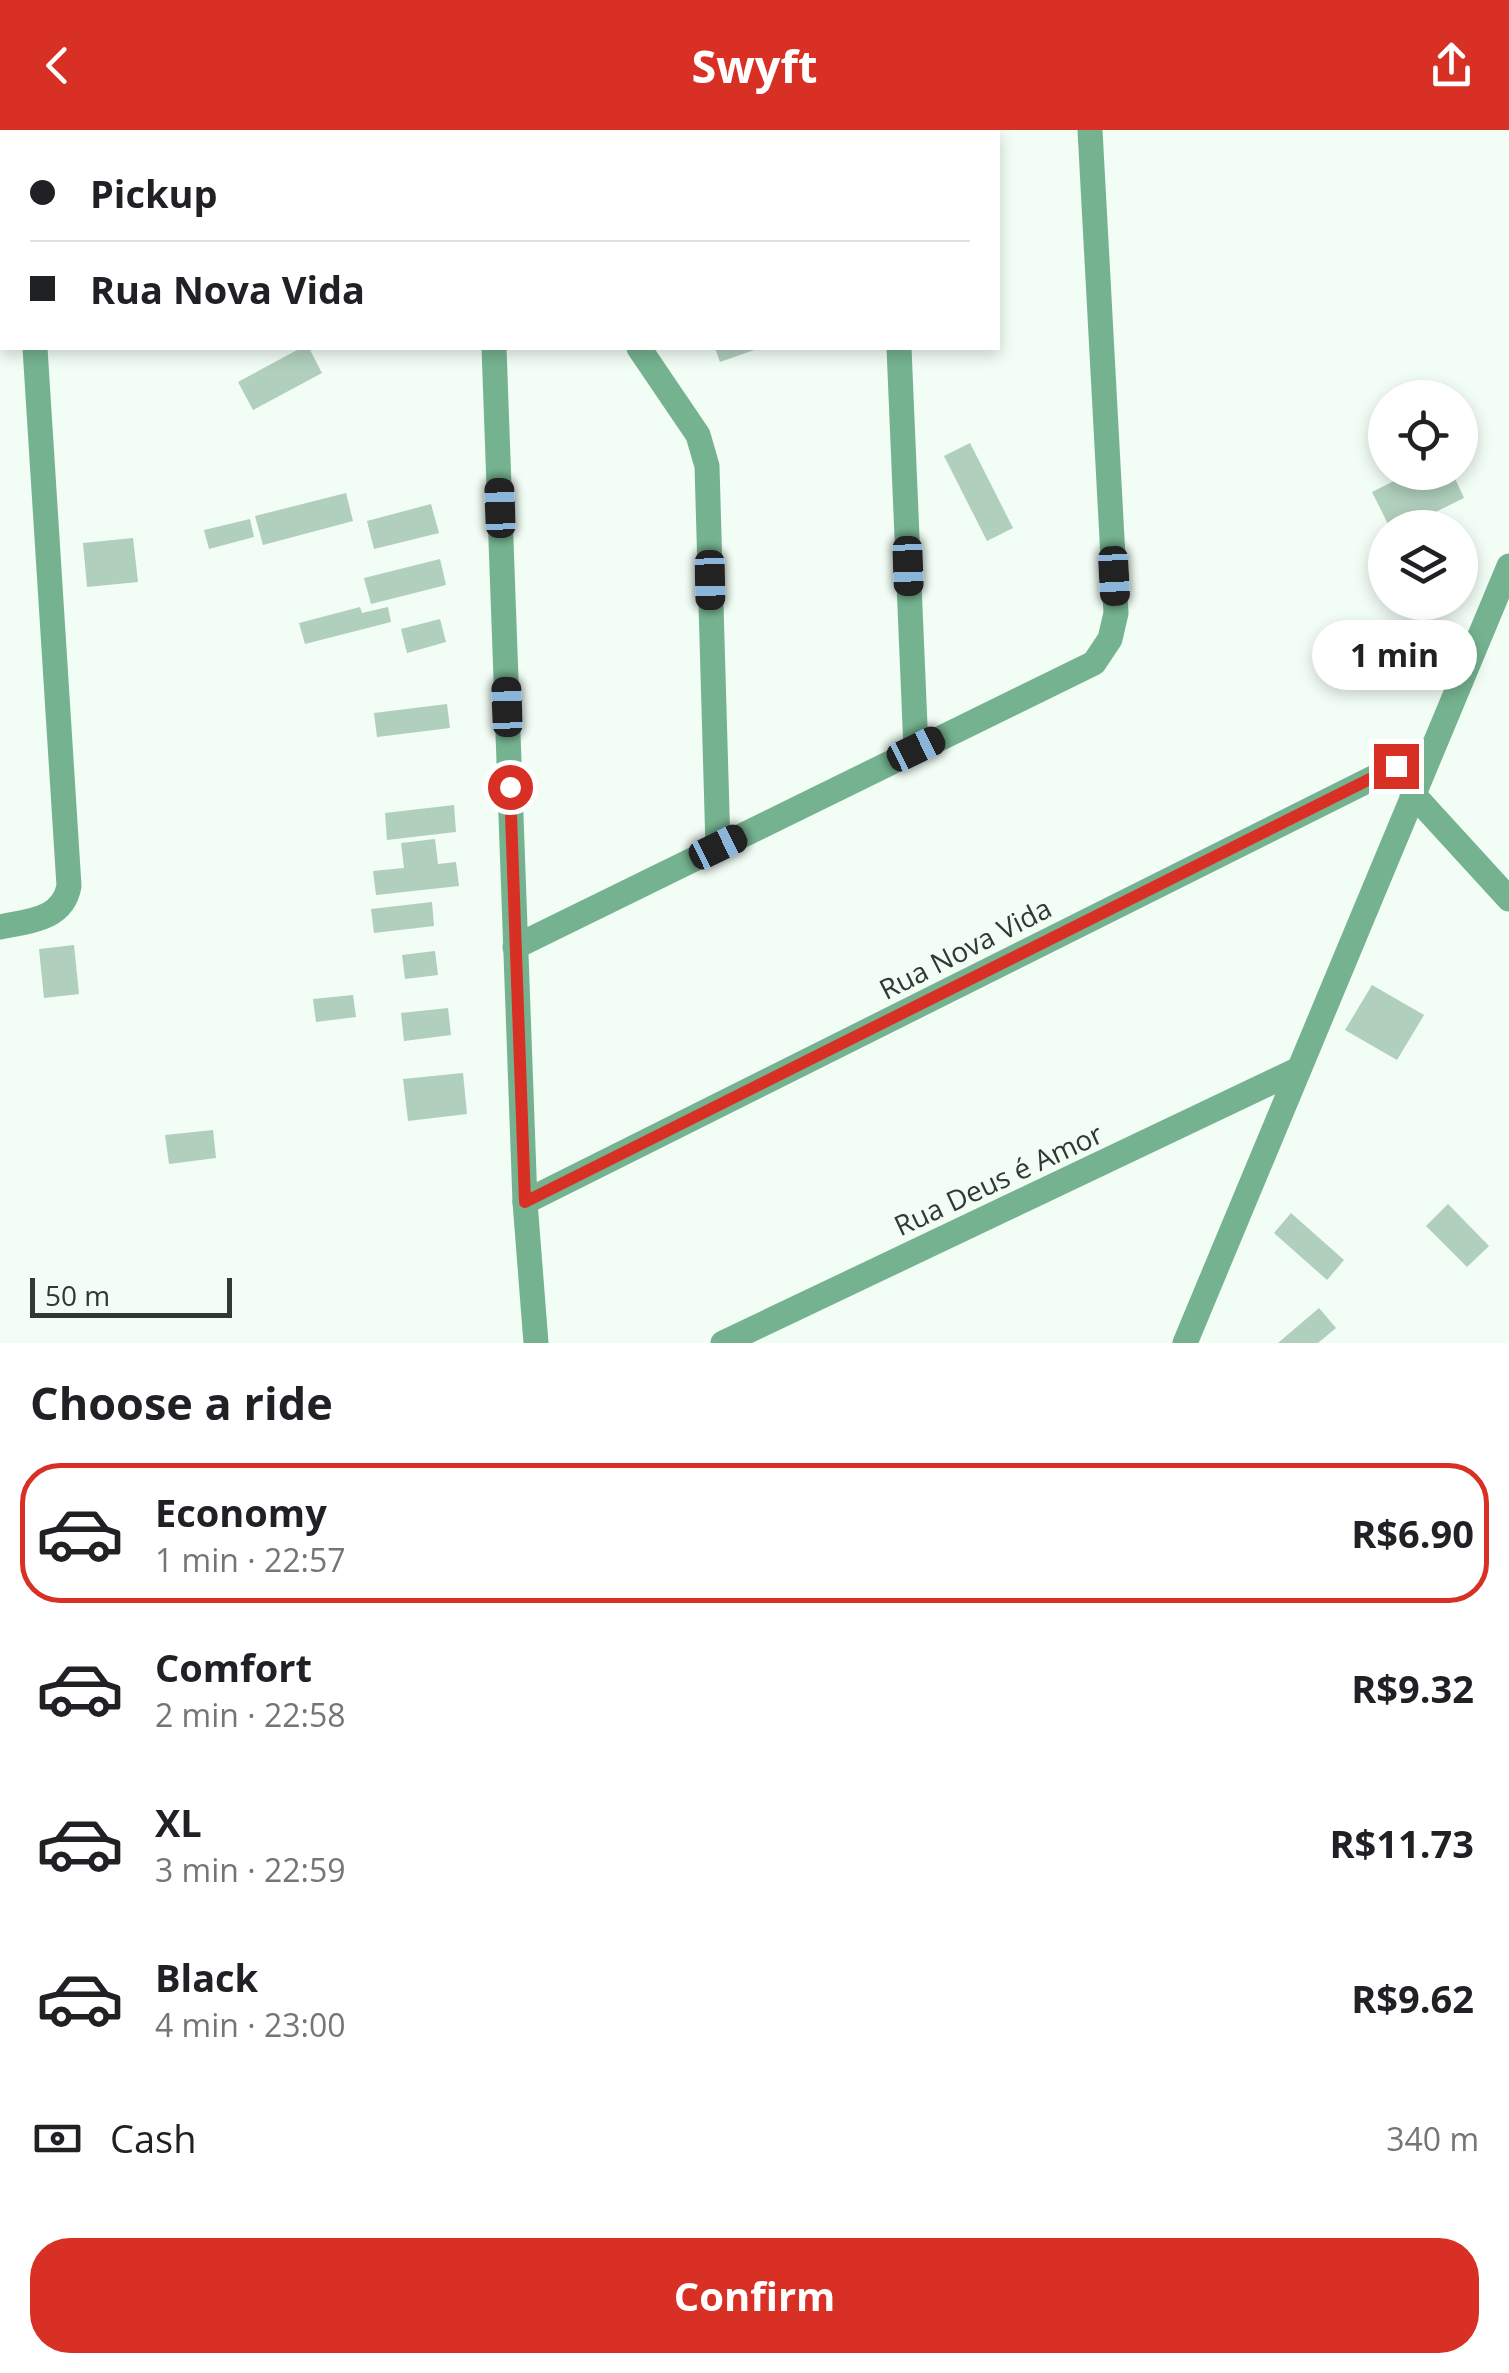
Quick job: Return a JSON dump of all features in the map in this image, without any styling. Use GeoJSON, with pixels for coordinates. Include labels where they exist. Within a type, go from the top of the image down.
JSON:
{"type":"FeatureCollection","features":[{"type":"Feature","properties":{"kind":"street"},"geometry":{"type":"LineString","coordinates":[[516,947],[1094,663],[1110,640],[1116,614],[1090,130]]}},
{"type":"Feature","properties":{"kind":"street"},"geometry":{"type":"LineString","coordinates":[[0,927],[50,914],[62,906],[69,886],[35,350]]}},
{"type":"Feature","properties":{"kind":"street"},"geometry":{"type":"LineString","coordinates":[[494,350],[525,1202],[536,1343]]}},
{"type":"Feature","properties":{"kind":"street"},"geometry":{"type":"LineString","coordinates":[[640,350],[698,435],[707,466],[718,847]]}},
{"type":"Feature","properties":{"kind":"street"},"geometry":{"type":"LineString","coordinates":[[899,350],[916,749]]}},
{"type":"Feature","properties":{"kind":"street"},"geometry":{"type":"LineString","coordinates":[[1185,1343],[1509,566]]}},
{"type":"Feature","properties":{"kind":"street","name":"Rua Nova Vida"},"geometry":{"type":"LineString","coordinates":[[525,1202],[1431,748]]}},
{"type":"Feature","properties":{"kind":"street"},"geometry":{"type":"LineString","coordinates":[[1412,793],[1509,899]]}},
{"type":"Feature","properties":{"kind":"street","name":"Rua Deus é Amor"},"geometry":{"type":"LineString","coordinates":[[723,1343],[1299,1068]]}},
{"type":"Feature","properties":{"kind":"building"},"geometry":{"type":"Polygon","coordinates":[[[297,350],[310,350],[322,373],[253,410],[238,382],[297,350]]]}},
{"type":"Feature","properties":{"kind":"building"},"geometry":{"type":"Polygon","coordinates":[[[716,350],[754,350],[720,362],[716,350]]]}},
{"type":"Feature","properties":{"kind":"building"},"geometry":{"type":"Polygon","coordinates":[[[970,443],[1013,528],[987,541],[944,456],[970,443]]]}},
{"type":"Feature","properties":{"kind":"building"},"geometry":{"type":"Polygon","coordinates":[[[1460,490],[1464,498],[1440,510],[1381,510],[1372,492],[1460,490]]]}},
{"type":"Feature","properties":{"kind":"building"},"geometry":{"type":"Polygon","coordinates":[[[346,493],[353,521],[263,545],[255,516],[346,493]]]}},
{"type":"Feature","properties":{"kind":"building"},"geometry":{"type":"Polygon","coordinates":[[[431,504],[439,533],[374,549],[367,521],[431,504]]]}},
{"type":"Feature","properties":{"kind":"building"},"geometry":{"type":"Polygon","coordinates":[[[250,519],[254,537],[209,549],[204,530],[250,519]]]}},
{"type":"Feature","properties":{"kind":"building"},"geometry":{"type":"Polygon","coordinates":[[[133,538],[138,582],[87,587],[83,543],[133,538]]]}},
{"type":"Feature","properties":{"kind":"building"},"geometry":{"type":"Polygon","coordinates":[[[440,559],[446,585],[371,604],[364,578],[440,559]]]}},
{"type":"Feature","properties":{"kind":"building"},"geometry":{"type":"Polygon","coordinates":[[[360,607],[362,613],[388,607],[391,622],[305,644],[299,623],[360,607]]]}},
{"type":"Feature","properties":{"kind":"building"},"geometry":{"type":"Polygon","coordinates":[[[440,619],[446,642],[407,653],[401,629],[440,619]]]}},
{"type":"Feature","properties":{"kind":"building"},"geometry":{"type":"Polygon","coordinates":[[[447,704],[450,728],[377,737],[374,713],[447,704]]]}},
{"type":"Feature","properties":{"kind":"building"},"geometry":{"type":"Polygon","coordinates":[[[454,805],[456,832],[387,840],[385,813],[454,805]]]}},
{"type":"Feature","properties":{"kind":"building"},"geometry":{"type":"Polygon","coordinates":[[[435,839],[438,864],[456,862],[459,886],[376,895],[373,871],[404,868],[401,843],[435,839]]]}},
{"type":"Feature","properties":{"kind":"building"},"geometry":{"type":"Polygon","coordinates":[[[432,902],[434,926],[374,933],[371,909],[432,902]]]}},
{"type":"Feature","properties":{"kind":"building"},"geometry":{"type":"Polygon","coordinates":[[[74,945],[79,994],[44,998],[39,949],[74,945]]]}},
{"type":"Feature","properties":{"kind":"building"},"geometry":{"type":"Polygon","coordinates":[[[435,951],[438,975],[405,979],[402,955],[435,951]]]}},
{"type":"Feature","properties":{"kind":"building"},"geometry":{"type":"Polygon","coordinates":[[[1372,985],[1424,1015],[1397,1060],[1345,1030],[1372,985]]]}},
{"type":"Feature","properties":{"kind":"building"},"geometry":{"type":"Polygon","coordinates":[[[353,995],[356,1017],[316,1022],[313,999],[353,995]]]}},
{"type":"Feature","properties":{"kind":"building"},"geometry":{"type":"Polygon","coordinates":[[[448,1008],[451,1035],[404,1041],[401,1013],[448,1008]]]}},
{"type":"Feature","properties":{"kind":"building"},"geometry":{"type":"Polygon","coordinates":[[[463,1073],[467,1114],[408,1121],[403,1079],[463,1073]]]}},
{"type":"Feature","properties":{"kind":"building"},"geometry":{"type":"Polygon","coordinates":[[[213,1130],[216,1158],[169,1164],[165,1135],[213,1130]]]}},
{"type":"Feature","properties":{"kind":"building"},"geometry":{"type":"Polygon","coordinates":[[[1448,1204],[1489,1246],[1467,1267],[1426,1226],[1448,1204]]]}},
{"type":"Feature","properties":{"kind":"building"},"geometry":{"type":"Polygon","coordinates":[[[1291,1213],[1344,1260],[1327,1280],[1274,1233],[1291,1213]]]}},
{"type":"Feature","properties":{"kind":"building"},"geometry":{"type":"Polygon","coordinates":[[[1319,1308],[1336,1328],[1318,1343],[1278,1343],[1319,1308]]]}},
{"type":"Feature","properties":{"kind":"route"},"geometry":{"type":"LineString","coordinates":[[510,787],[525,1202],[1396,766]]}}]}
